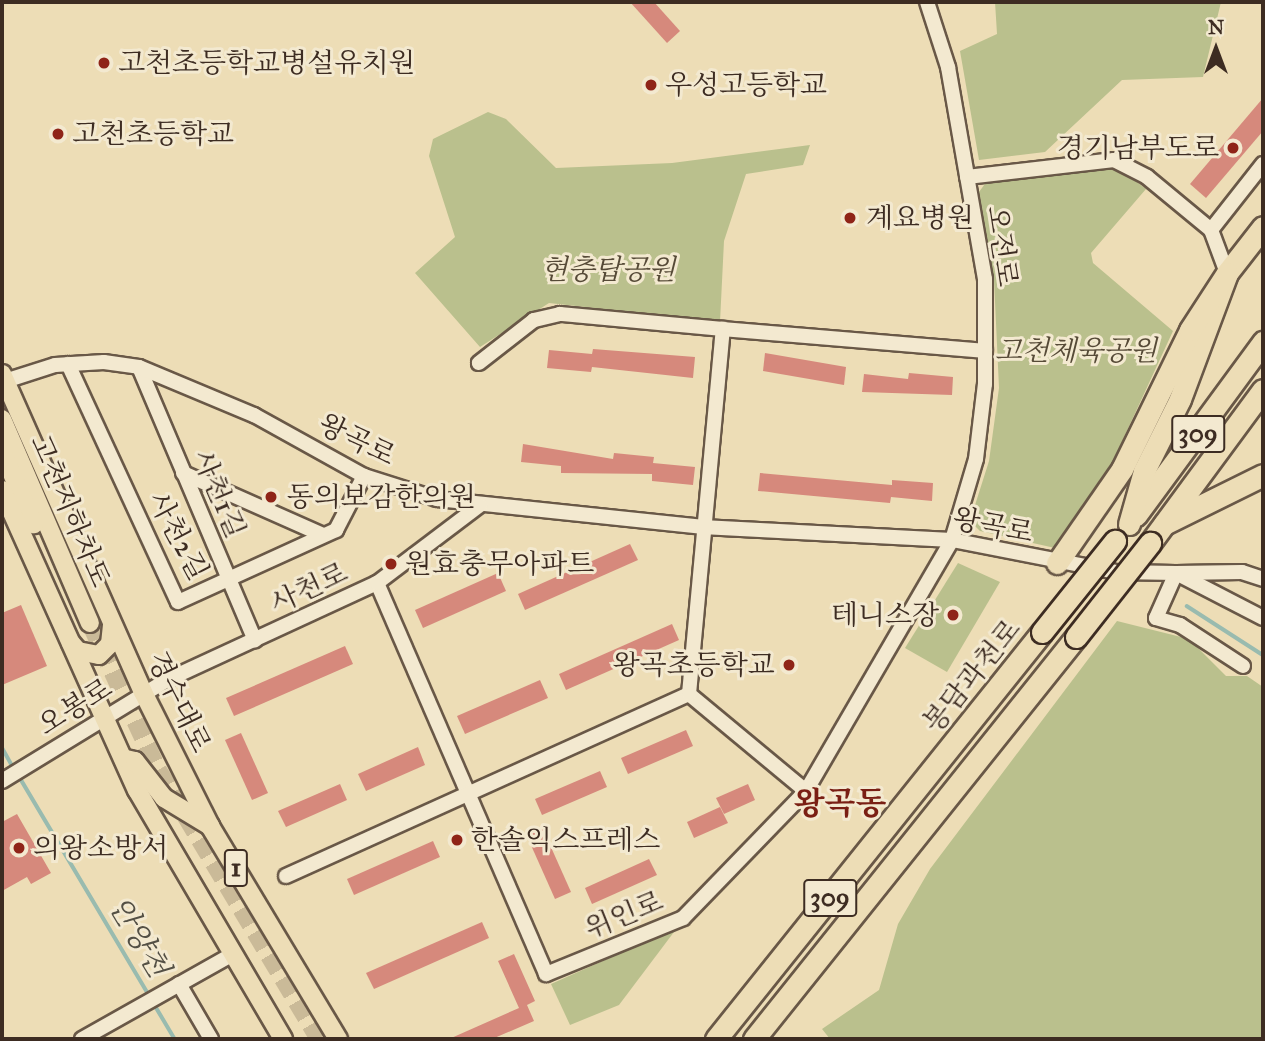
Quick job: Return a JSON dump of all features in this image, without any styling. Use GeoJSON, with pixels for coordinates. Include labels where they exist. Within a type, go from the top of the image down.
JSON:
{"type":"FeatureCollection","features":[{"type":"Feature","properties":{"kind":"highway"},"geometry":{"type":"LineString","coordinates":[[1056,563],[1122,469],[1190,330],[1227,273],[1263,227]]}},
{"type":"Feature","properties":{"kind":"highway"},"geometry":{"type":"LineString","coordinates":[[1129,524],[1144,471],[1180,399],[1227,273]]}},
{"type":"Feature","properties":{"kind":"highway","name":"봉담과천로"},"geometry":{"type":"LineString","coordinates":[[716,1039],[1129,524],[1263,342]]}},
{"type":"Feature","properties":{"kind":"highway","name":"봉담과천로"},"geometry":{"type":"LineString","coordinates":[[754,1039],[804,980],[1150,543],[1263,390]]}},
{"type":"Feature","properties":{"kind":"highway"},"geometry":{"type":"LineString","coordinates":[[1164,524],[1263,475]]}},
{"type":"Feature","properties":{"kind":"highway"},"geometry":{"type":"LineString","coordinates":[[764,1039],[804,980]]}},
{"type":"Feature","properties":{"kind":"highway"},"geometry":{"type":"LineString","coordinates":[[699,1039],[746,1003]]}},
{"type":"Feature","properties":{"kind":"main road","name":"경수대로"},"geometry":{"type":"LineString","coordinates":[[3,378],[112,624],[211,826],[338,1039]]}},
{"type":"Feature","properties":{"kind":"main road","name":"고천지하차도"},"geometry":{"type":"LineString","coordinates":[[2,419],[84,624],[2,451]]}},
{"type":"Feature","properties":{"kind":"main road","name":"1"},"geometry":{"type":"LineString","coordinates":[[2,490],[128,769],[231,955],[283,1039]]}},
{"type":"Feature","properties":{"kind":"main road"},"geometry":{"type":"LineString","coordinates":[[68,641],[78,651],[99,655],[110,643],[112,624]]}},
{"type":"Feature","properties":{"kind":"main road"},"geometry":{"type":"LineString","coordinates":[[128,769],[126,759],[132,758],[155,791],[211,826]]}},
{"type":"Feature","properties":{"kind":"street","name":"오전로"},"geometry":{"type":"LineString","coordinates":[[927,2],[948,67],[985,279],[985,351],[976,459],[952,541]]}},
{"type":"Feature","properties":{"kind":"street"},"geometry":{"type":"LineString","coordinates":[[967,177],[1114,160],[1147,177],[1212,230],[1227,273]]}},
{"type":"Feature","properties":{"kind":"street"},"geometry":{"type":"LineString","coordinates":[[1212,230],[1263,164]]}},
{"type":"Feature","properties":{"kind":"street"},"geometry":{"type":"LineString","coordinates":[[479,363],[534,320],[559,314],[985,351]]}},
{"type":"Feature","properties":{"kind":"street"},"geometry":{"type":"LineString","coordinates":[[690,694],[702,527],[723,329]]}},
{"type":"Feature","properties":{"kind":"street","name":"왕곡로"},"geometry":{"type":"LineString","coordinates":[[3,378],[68,365],[104,362],[139,367],[254,415],[364,476],[437,499],[702,527],[952,541],[1056,563],[1117,572],[1176,573],[1263,618]]}},
{"type":"Feature","properties":{"kind":"street","name":"사천2길"},"geometry":{"type":"LineString","coordinates":[[68,365],[178,602],[336,530],[364,476]]}},
{"type":"Feature","properties":{"kind":"street","name":"사천1길"},"geometry":{"type":"LineString","coordinates":[[139,367],[255,639]]}},
{"type":"Feature","properties":{"kind":"street"},"geometry":{"type":"LineString","coordinates":[[183,473],[323,535]]}},
{"type":"Feature","properties":{"kind":"street","name":"사천로"},"geometry":{"type":"LineString","coordinates":[[144,692],[377,583],[481,505]]}},
{"type":"Feature","properties":{"kind":"street","name":"위인로"},"geometry":{"type":"LineString","coordinates":[[377,583],[546,974],[683,918],[806,791],[952,541]]}},
{"type":"Feature","properties":{"kind":"street"},"geometry":{"type":"LineString","coordinates":[[1243,666],[1180,625],[1156,618],[1176,573],[1242,572],[1263,579]]}},
{"type":"Feature","properties":{"kind":"street","name":"오봉로"},"geometry":{"type":"LineString","coordinates":[[2,780],[105,720],[144,692]]}},
{"type":"Feature","properties":{"kind":"street"},"geometry":{"type":"LineString","coordinates":[[690,694],[806,791]]}},
{"type":"Feature","properties":{"kind":"street"},"geometry":{"type":"LineString","coordinates":[[286,876],[690,694]]}},
{"type":"Feature","properties":{"kind":"street"},"geometry":{"type":"LineString","coordinates":[[82,1039],[231,955]]}},
{"type":"Feature","properties":{"kind":"street"},"geometry":{"type":"LineString","coordinates":[[179,984],[211,1039]]}},
{"type":"Feature","properties":{"kind":"green space"},"geometry":{"type":"Polygon","coordinates":[[[995,2],[1221,2],[1203,77],[1122,80],[1045,152],[979,160],[960,51],[997,34],[995,2]]]}},
{"type":"Feature","properties":{"kind":"green space","name":"현충탑공원"},"geometry":{"type":"Polygon","coordinates":[[[488,112],[506,119],[556,168],[672,163],[810,145],[803,165],[746,174],[724,241],[720,322],[549,303],[480,347],[415,273],[455,237],[429,156],[433,139],[488,112]]]}},
{"type":"Feature","properties":{"kind":"green space","name":"고천체육공원"},"geometry":{"type":"Polygon","coordinates":[[[1118,167],[1146,189],[1091,253],[1093,263],[1173,331],[1113,461],[1055,548],[980,531],[970,521],[989,461],[999,388],[994,280],[979,192],[990,177],[1118,167]]]}},
{"type":"Feature","properties":{"kind":"green space","name":"테니스장"},"geometry":{"type":"Polygon","coordinates":[[[958,563],[1000,582],[947,672],[905,648],[958,563]]]}},
{"type":"Feature","properties":{"kind":"green space"},"geometry":{"type":"Polygon","coordinates":[[[1117,621],[1189,639],[1226,676],[1247,676],[1263,687],[1263,1039],[830,1039],[822,1029],[879,990],[898,924],[930,869],[1117,621]]]}},
{"type":"Feature","properties":{"kind":"green space"},"geometry":{"type":"Polygon","coordinates":[[[677,928],[619,1005],[570,1025],[551,984],[677,928]]]}},
{"type":"Feature","properties":{"kind":"building"},"geometry":{"type":"Polygon","coordinates":[[[630,2],[654,2],[680,31],[667,43],[630,2]]]}},
{"type":"Feature","properties":{"kind":"building","name":"경기남부도로"},"geometry":{"type":"Polygon","coordinates":[[[1263,98],[1263,131],[1206,198],[1190,184],[1263,98]]]}},
{"type":"Feature","properties":{"kind":"building"},"geometry":{"type":"Polygon","coordinates":[[[593,349],[695,357],[693,378],[592,367],[591,372],[547,368],[549,350],[592,354],[593,349]]]}},
{"type":"Feature","properties":{"kind":"building"},"geometry":{"type":"Polygon","coordinates":[[[765,353],[846,367],[844,385],[763,371],[765,353]]]}},
{"type":"Feature","properties":{"kind":"building"},"geometry":{"type":"Polygon","coordinates":[[[909,373],[953,377],[952,395],[862,392],[864,374],[908,379],[909,373]]]}},
{"type":"Feature","properties":{"kind":"building"},"geometry":{"type":"Polygon","coordinates":[[[523,444],[613,459],[614,453],[654,457],[653,463],[695,467],[693,485],[652,481],[652,474],[561,473],[561,466],[521,462],[523,444]]]}},
{"type":"Feature","properties":{"kind":"building"},"geometry":{"type":"Polygon","coordinates":[[[760,473],[892,485],[892,480],[933,483],[932,501],[891,497],[890,503],[758,491],[760,473]]]}},
{"type":"Feature","properties":{"kind":"building"},"geometry":{"type":"Polygon","coordinates":[[[630,544],[638,560],[525,610],[518,594],[630,544]]]}},
{"type":"Feature","properties":{"kind":"building"},"geometry":{"type":"Polygon","coordinates":[[[498,573],[506,591],[423,628],[415,610],[498,573]]]}},
{"type":"Feature","properties":{"kind":"building"},"geometry":{"type":"Polygon","coordinates":[[[21,605],[47,666],[2,685],[2,613],[21,605]]]}},
{"type":"Feature","properties":{"kind":"building"},"geometry":{"type":"Polygon","coordinates":[[[672,624],[679,640],[566,690],[559,674],[672,624]]]}},
{"type":"Feature","properties":{"kind":"building"},"geometry":{"type":"Polygon","coordinates":[[[345,646],[353,664],[234,716],[226,698],[345,646]]]}},
{"type":"Feature","properties":{"kind":"building"},"geometry":{"type":"Polygon","coordinates":[[[540,680],[548,698],[465,734],[457,716],[540,680]]]}},
{"type":"Feature","properties":{"kind":"building"},"geometry":{"type":"Polygon","coordinates":[[[686,730],[693,746],[628,774],[621,758],[686,730]]]}},
{"type":"Feature","properties":{"kind":"building"},"geometry":{"type":"Polygon","coordinates":[[[241,733],[268,793],[252,800],[225,740],[241,733]]]}},
{"type":"Feature","properties":{"kind":"building"},"geometry":{"type":"Polygon","coordinates":[[[418,747],[425,765],[366,791],[358,774],[418,747]]]}},
{"type":"Feature","properties":{"kind":"building"},"geometry":{"type":"Polygon","coordinates":[[[600,771],[607,787],[542,815],[535,799],[600,771]]]}},
{"type":"Feature","properties":{"kind":"building"},"geometry":{"type":"Polygon","coordinates":[[[340,784],[347,800],[286,827],[278,811],[340,784]]]}},
{"type":"Feature","properties":{"kind":"building"},"geometry":{"type":"Polygon","coordinates":[[[748,784],[755,800],[724,814],[716,798],[748,784]]]}},
{"type":"Feature","properties":{"kind":"building"},"geometry":{"type":"Polygon","coordinates":[[[720,807],[728,823],[694,838],[687,822],[720,807]]]}},
{"type":"Feature","properties":{"kind":"building","name":"의왕소방서"},"geometry":{"type":"Polygon","coordinates":[[[17,814],[51,873],[31,884],[27,877],[2,891],[2,822],[17,814]]]}},
{"type":"Feature","properties":{"kind":"building"},"geometry":{"type":"Polygon","coordinates":[[[542,827],[571,892],[555,899],[526,834],[542,827]]]}},
{"type":"Feature","properties":{"kind":"building"},"geometry":{"type":"Polygon","coordinates":[[[433,841],[440,857],[354,895],[347,879],[433,841]]]}},
{"type":"Feature","properties":{"kind":"building"},"geometry":{"type":"Polygon","coordinates":[[[649,859],[657,875],[592,904],[585,888],[649,859]]]}},
{"type":"Feature","properties":{"kind":"building"},"geometry":{"type":"Polygon","coordinates":[[[482,922],[489,938],[374,989],[366,973],[482,922]]]}},
{"type":"Feature","properties":{"kind":"building"},"geometry":{"type":"Polygon","coordinates":[[[514,954],[535,1001],[527,1005],[534,1021],[492,1039],[449,1039],[519,1008],[498,961],[514,954]]]}},
{"type":"Feature","properties":{"kind":"waterway"},"geometry":{"type":"LineString","coordinates":[[1187,606],[1263,655]]}},
{"type":"Feature","properties":{"kind":"waterway","name":"안양천"},"geometry":{"type":"LineString","coordinates":[[2,747],[15,770]]}},
{"type":"Feature","properties":{"kind":"waterway","name":"안양천"},"geometry":{"type":"LineString","coordinates":[[19,776],[149,995]]}},
{"type":"Feature","properties":{"kind":"waterway","name":"안양천"},"geometry":{"type":"LineString","coordinates":[[153,1002],[175,1039]]}},
{"type":"Feature","properties":{"kind":"tunnel"},"geometry":{"type":"LineString","coordinates":[[90,623],[158,770],[319,1039]]}},
{"type":"Feature","properties":{"kind":"place","name":"고천초등학교병설유치원"},"geometry":{"type":"Point","coordinates":[104,63]}},
{"type":"Feature","properties":{"kind":"place","name":"우성고등학교"},"geometry":{"type":"Point","coordinates":[651,85]}},
{"type":"Feature","properties":{"kind":"place","name":"고천초등학교"},"geometry":{"type":"Point","coordinates":[58,134]}},
{"type":"Feature","properties":{"kind":"place","name":"경기남부도로"},"geometry":{"type":"Point","coordinates":[1233,148]}},
{"type":"Feature","properties":{"kind":"place","name":"계요병원"},"geometry":{"type":"Point","coordinates":[850,218]}},
{"type":"Feature","properties":{"kind":"place","name":"동의보감한의원"},"geometry":{"type":"Point","coordinates":[271,497]}},
{"type":"Feature","properties":{"kind":"place","name":"원효충무아파트"},"geometry":{"type":"Point","coordinates":[391,564]}},
{"type":"Feature","properties":{"kind":"place","name":"테니스장"},"geometry":{"type":"Point","coordinates":[953,615]}},
{"type":"Feature","properties":{"kind":"place","name":"왕곡초등학교"},"geometry":{"type":"Point","coordinates":[789,665]}},
{"type":"Feature","properties":{"kind":"place","name":"한솔익스프레스"},"geometry":{"type":"Point","coordinates":[457,840]}},
{"type":"Feature","properties":{"kind":"place","name":"의왕소방서"},"geometry":{"type":"Point","coordinates":[19,848]}},
{"type":"Feature","properties":{"kind":"district","name":"왕곡동"},"geometry":{"type":"Point","coordinates":[840,804]}}]}
